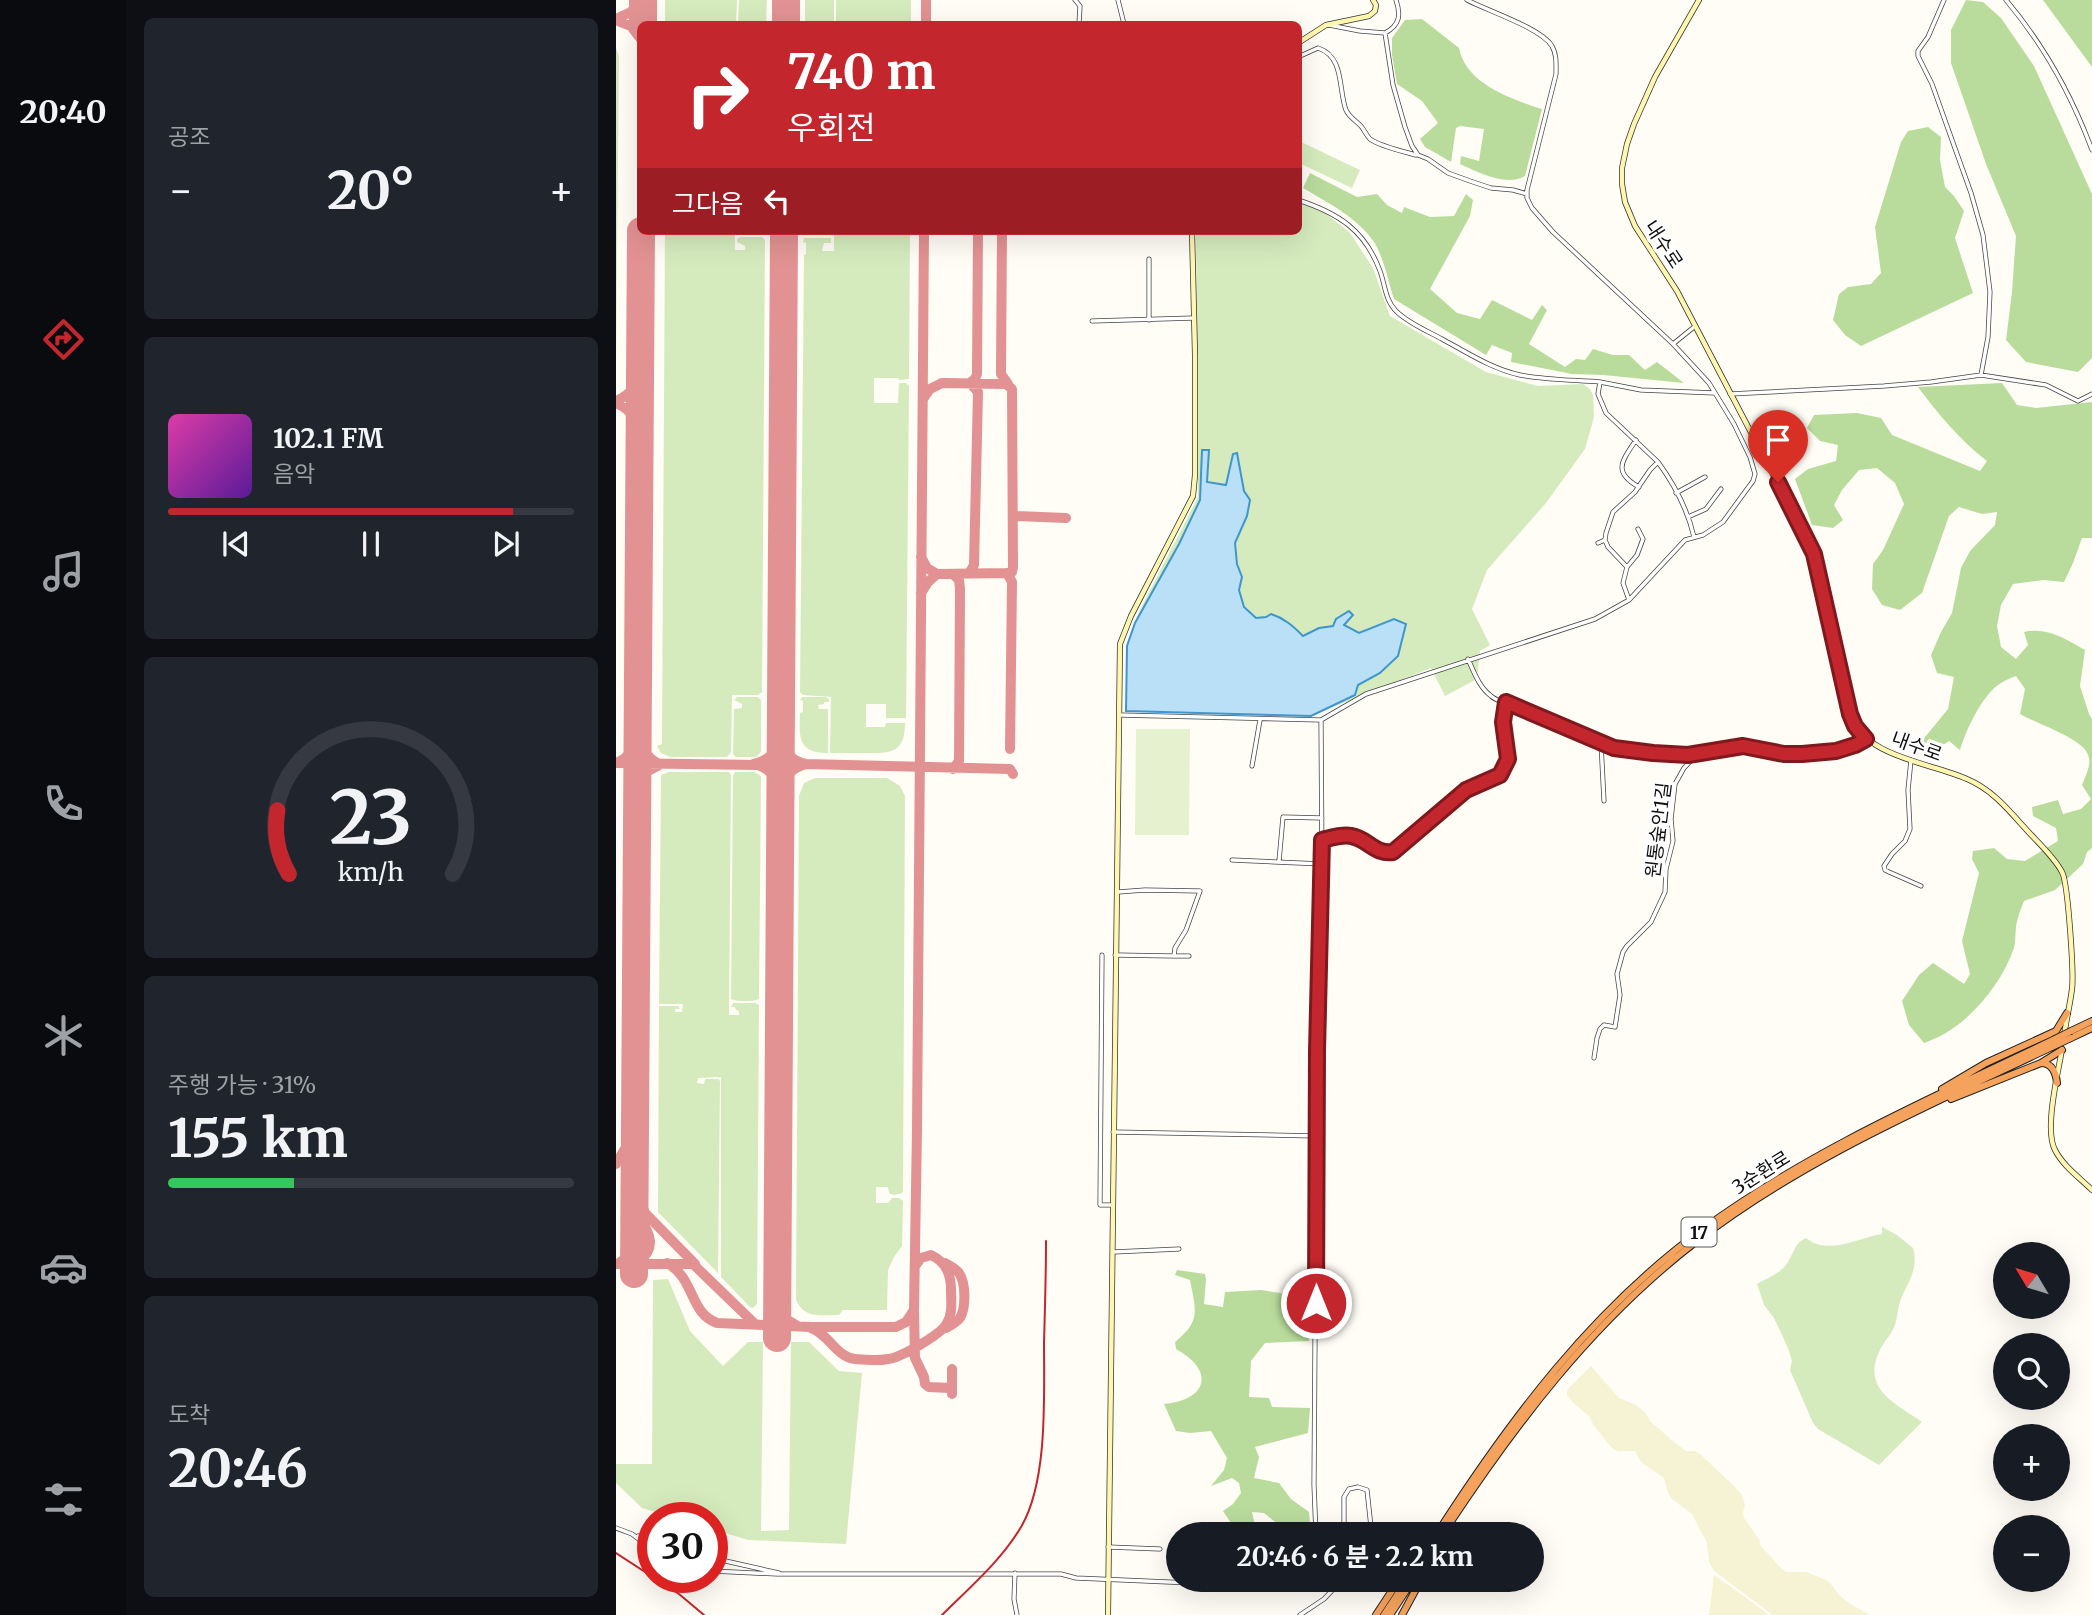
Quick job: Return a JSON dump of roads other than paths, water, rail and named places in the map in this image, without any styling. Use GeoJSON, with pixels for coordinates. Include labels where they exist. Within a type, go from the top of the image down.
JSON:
{"type":"FeatureCollection","features":[{"type":"Feature","properties":{"kind":"highway"},"geometry":{"type":"LineString","coordinates":[[1904,1114],[1986,1063],[2056,1031],[2067,1013]]}},
{"type":"Feature","properties":{"kind":"highway","name":"3순환로"},"geometry":{"type":"LineString","coordinates":[[1446,1522],[1507,1429],[1549,1376],[1598,1322],[1651,1270],[1702,1229],[1773,1181],[1842,1142],[2056,1048],[2069,1035],[2092,1021]]}},
{"type":"Feature","properties":{"kind":"highway","name":"3순환로"},"geometry":{"type":"LineString","coordinates":[[2069,1035],[2092,1028]]}},
{"type":"Feature","properties":{"kind":"highway"},"geometry":{"type":"LineString","coordinates":[[2056,1031],[2069,1035]]}},
{"type":"Feature","properties":{"kind":"highway"},"geometry":{"type":"LineString","coordinates":[[1904,1114],[2041,1063],[2060,1042],[2056,1031]]}},
{"type":"Feature","properties":{"kind":"highway"},"geometry":{"type":"LineString","coordinates":[[2041,1063],[2052,1068],[2057,1083]]}},
{"type":"Feature","properties":{"kind":"highway"},"geometry":{"type":"LineString","coordinates":[[1376,1615],[1391,1592]]}},
{"type":"Feature","properties":{"kind":"highway"},"geometry":{"type":"LineString","coordinates":[[1384,1615],[1399,1592]]}},
{"type":"Feature","properties":{"kind":"highway"},"geometry":{"type":"LineString","coordinates":[[1390,1615],[1405,1592]]}},
{"type":"Feature","properties":{"kind":"highway"},"geometry":{"type":"LineString","coordinates":[[1402,1615],[1414,1592]]}},
{"type":"Feature","properties":{"kind":"street"},"geometry":{"type":"LineString","coordinates":[[1075,0],[1080,6],[1079,21]]}},
{"type":"Feature","properties":{"kind":"street"},"geometry":{"type":"LineString","coordinates":[[1116,0],[1123,21]]}},
{"type":"Feature","properties":{"kind":"street"},"geometry":{"type":"LineString","coordinates":[[1302,40],[1326,25],[1369,16],[1375,11],[1373,0]]}},
{"type":"Feature","properties":{"kind":"street"},"geometry":{"type":"LineString","coordinates":[[1326,25],[1385,33],[1397,23],[1399,17],[1396,0]]}},
{"type":"Feature","properties":{"kind":"street"},"geometry":{"type":"LineString","coordinates":[[1120,715],[1321,720],[1366,694],[1595,619],[1629,600],[1685,540],[1703,535],[1723,522],[1753,481],[1755,474],[1751,457],[1709,383],[1672,344],[1553,232],[1532,208],[1527,194],[1556,74],[1556,56],[1552,46],[1541,34],[1467,0]]}},
{"type":"Feature","properties":{"kind":"street","name":"내수로"},"geometry":{"type":"LineString","coordinates":[[1699,0],[1643,100],[1627,144],[1622,177],[1625,202],[1631,218],[1677,291],[1811,547],[1855,726],[1866,739],[1911,760],[1966,778],[1987,790],[2005,806],[2061,869],[2065,882],[2072,987],[2067,1013],[2069,1035],[2056,1048],[2057,1083],[2050,1135],[2055,1150],[2092,1190]]}},
{"type":"Feature","properties":{"kind":"street"},"geometry":{"type":"LineString","coordinates":[[1944,0],[1928,37],[1920,46],[1918,56],[1932,84],[1983,235],[1990,292],[1988,337],[1981,374]]}},
{"type":"Feature","properties":{"kind":"street"},"geometry":{"type":"LineString","coordinates":[[2006,0],[2027,26],[2054,69],[2079,117],[2092,150]]}},
{"type":"Feature","properties":{"kind":"street"},"geometry":{"type":"LineString","coordinates":[[1385,33],[1393,85],[1412,146],[1419,155]]}},
{"type":"Feature","properties":{"kind":"street"},"geometry":{"type":"LineString","coordinates":[[1302,55],[1318,48],[1327,52],[1338,69],[1347,112],[1372,141],[1419,155],[1448,173],[1470,181],[1491,188],[1527,194]]}},
{"type":"Feature","properties":{"kind":"street"},"geometry":{"type":"LineString","coordinates":[[1302,201],[1339,216],[1362,238],[1376,262],[1395,311],[1500,368],[1520,375],[1600,382],[1641,390],[1715,393]]}},
{"type":"Feature","properties":{"kind":"street"},"geometry":{"type":"LineString","coordinates":[[1108,1615],[1120,644],[1193,496],[1192,235]]}},
{"type":"Feature","properties":{"kind":"street"},"geometry":{"type":"LineString","coordinates":[[1149,259],[1149,320]]}},
{"type":"Feature","properties":{"kind":"street"},"geometry":{"type":"LineString","coordinates":[[1093,321],[1194,318]]}},
{"type":"Feature","properties":{"kind":"street"},"geometry":{"type":"LineString","coordinates":[[1672,344],[1695,327]]}},
{"type":"Feature","properties":{"kind":"street"},"geometry":{"type":"LineString","coordinates":[[1730,394],[1896,385],[1981,374],[2046,385],[2078,401],[2092,394]]}},
{"type":"Feature","properties":{"kind":"street"},"geometry":{"type":"LineString","coordinates":[[1600,382],[1598,394],[1606,413],[1658,462],[1669,477],[1688,517],[1694,538]]}},
{"type":"Feature","properties":{"kind":"street"},"geometry":{"type":"LineString","coordinates":[[1636,440],[1622,461],[1621,469],[1628,481],[1639,487]]}},
{"type":"Feature","properties":{"kind":"street"},"geometry":{"type":"LineString","coordinates":[[1627,568],[1612,553],[1605,540],[1606,533],[1614,512],[1639,487],[1658,462]]}},
{"type":"Feature","properties":{"kind":"street"},"geometry":{"type":"LineString","coordinates":[[1676,493],[1705,477]]}},
{"type":"Feature","properties":{"kind":"street"},"geometry":{"type":"LineString","coordinates":[[1688,517],[1706,509],[1721,489]]}},
{"type":"Feature","properties":{"kind":"street"},"geometry":{"type":"LineString","coordinates":[[1629,600],[1623,583],[1627,568],[1637,555],[1643,539],[1638,529]]}},
{"type":"Feature","properties":{"kind":"street"},"geometry":{"type":"LineString","coordinates":[[1598,543],[1605,540]]}},
{"type":"Feature","properties":{"kind":"street"},"geometry":{"type":"LineString","coordinates":[[1468,659],[1485,691],[1493,698],[1620,749],[1681,755],[1743,746],[1784,754],[1830,752],[1849,748],[1866,739]]}},
{"type":"Feature","properties":{"kind":"street"},"geometry":{"type":"LineString","coordinates":[[1322,840],[1352,836],[1378,851],[1393,852],[1466,790],[1500,775],[1508,759],[1503,722],[1506,702]]}},
{"type":"Feature","properties":{"kind":"street"},"geometry":{"type":"LineString","coordinates":[[1252,766],[1260,719]]}},
{"type":"Feature","properties":{"kind":"street"},"geometry":{"type":"LineString","coordinates":[[1315,1522],[1321,720]]}},
{"type":"Feature","properties":{"kind":"street"},"geometry":{"type":"LineString","coordinates":[[1601,743],[1604,801]]}},
{"type":"Feature","properties":{"kind":"street","name":"원통숲안1길"},"geometry":{"type":"LineString","coordinates":[[1594,1058],[1600,1030],[1604,1025],[1615,1027],[1620,995],[1617,974],[1625,949],[1647,927],[1663,898],[1673,841],[1672,810],[1675,785],[1679,775],[1698,753]]}},
{"type":"Feature","properties":{"kind":"street"},"geometry":{"type":"LineString","coordinates":[[1911,760],[1908,790],[1910,829],[1905,841],[1892,853],[1884,866],[1888,872],[1921,886]]}},
{"type":"Feature","properties":{"kind":"street"},"geometry":{"type":"LineString","coordinates":[[1279,861],[1283,817],[1322,818]]}},
{"type":"Feature","properties":{"kind":"street"},"geometry":{"type":"LineString","coordinates":[[1233,860],[1322,864]]}},
{"type":"Feature","properties":{"kind":"street"},"geometry":{"type":"LineString","coordinates":[[1118,892],[1200,891],[1174,956]]}},
{"type":"Feature","properties":{"kind":"street"},"geometry":{"type":"LineString","coordinates":[[1115,954],[1189,956]]}},
{"type":"Feature","properties":{"kind":"street"},"geometry":{"type":"LineString","coordinates":[[1102,955],[1100,1205],[1113,1205]]}},
{"type":"Feature","properties":{"kind":"street"},"geometry":{"type":"LineString","coordinates":[[1113,1132],[1317,1136]]}},
{"type":"Feature","properties":{"kind":"street"},"geometry":{"type":"LineString","coordinates":[[1113,1252],[1179,1249]]}},
{"type":"Feature","properties":{"kind":"street"},"geometry":{"type":"LineString","coordinates":[[1345,1522],[1344,1502],[1347,1493],[1354,1487],[1367,1490],[1370,1522]]}},
{"type":"Feature","properties":{"kind":"street"},"geometry":{"type":"LineString","coordinates":[[616,1528],[637,1535]]}},
{"type":"Feature","properties":{"kind":"street"},"geometry":{"type":"LineString","coordinates":[[632,1534],[637,1538]]}},
{"type":"Feature","properties":{"kind":"street"},"geometry":{"type":"LineString","coordinates":[[1108,1547],[1160,1549]]}},
{"type":"Feature","properties":{"kind":"street"},"geometry":{"type":"LineString","coordinates":[[728,1562],[784,1574]]}},
{"type":"Feature","properties":{"kind":"street"},"geometry":{"type":"LineString","coordinates":[[728,1572],[1061,1574],[1076,1578],[1166,1582]]}},
{"type":"Feature","properties":{"kind":"street"},"geometry":{"type":"LineString","coordinates":[[1015,1573],[1014,1598],[1017,1615]]}},
{"type":"Feature","properties":{"kind":"street"},"geometry":{"type":"LineString","coordinates":[[1300,1615],[1331,1592]]}},
{"type":"Feature","properties":{"kind":"water"},"geometry":{"type":"Polygon","coordinates":[[[1202,450],[1209,450],[1207,482],[1226,485],[1233,454],[1237,453],[1244,491],[1250,500],[1247,516],[1235,543],[1237,564],[1242,577],[1239,590],[1244,607],[1256,618],[1271,614],[1288,623],[1303,636],[1319,628],[1333,626],[1336,619],[1349,611],[1353,615],[1344,625],[1359,633],[1394,619],[1406,624],[1398,656],[1380,673],[1358,685],[1355,695],[1311,716],[1126,711],[1127,646],[1135,623],[1200,500],[1202,450]]]}},
{"type":"Feature","properties":{"kind":"railway"},"geometry":{"type":"LineString","coordinates":[[942,1615],[984,1574],[1013,1539],[1030,1508],[1036,1487],[1043,1438],[1046,1241]]}},
{"type":"Feature","properties":{"kind":"railway"},"geometry":{"type":"LineString","coordinates":[[616,1553],[679,1594],[704,1615]]}}]}
